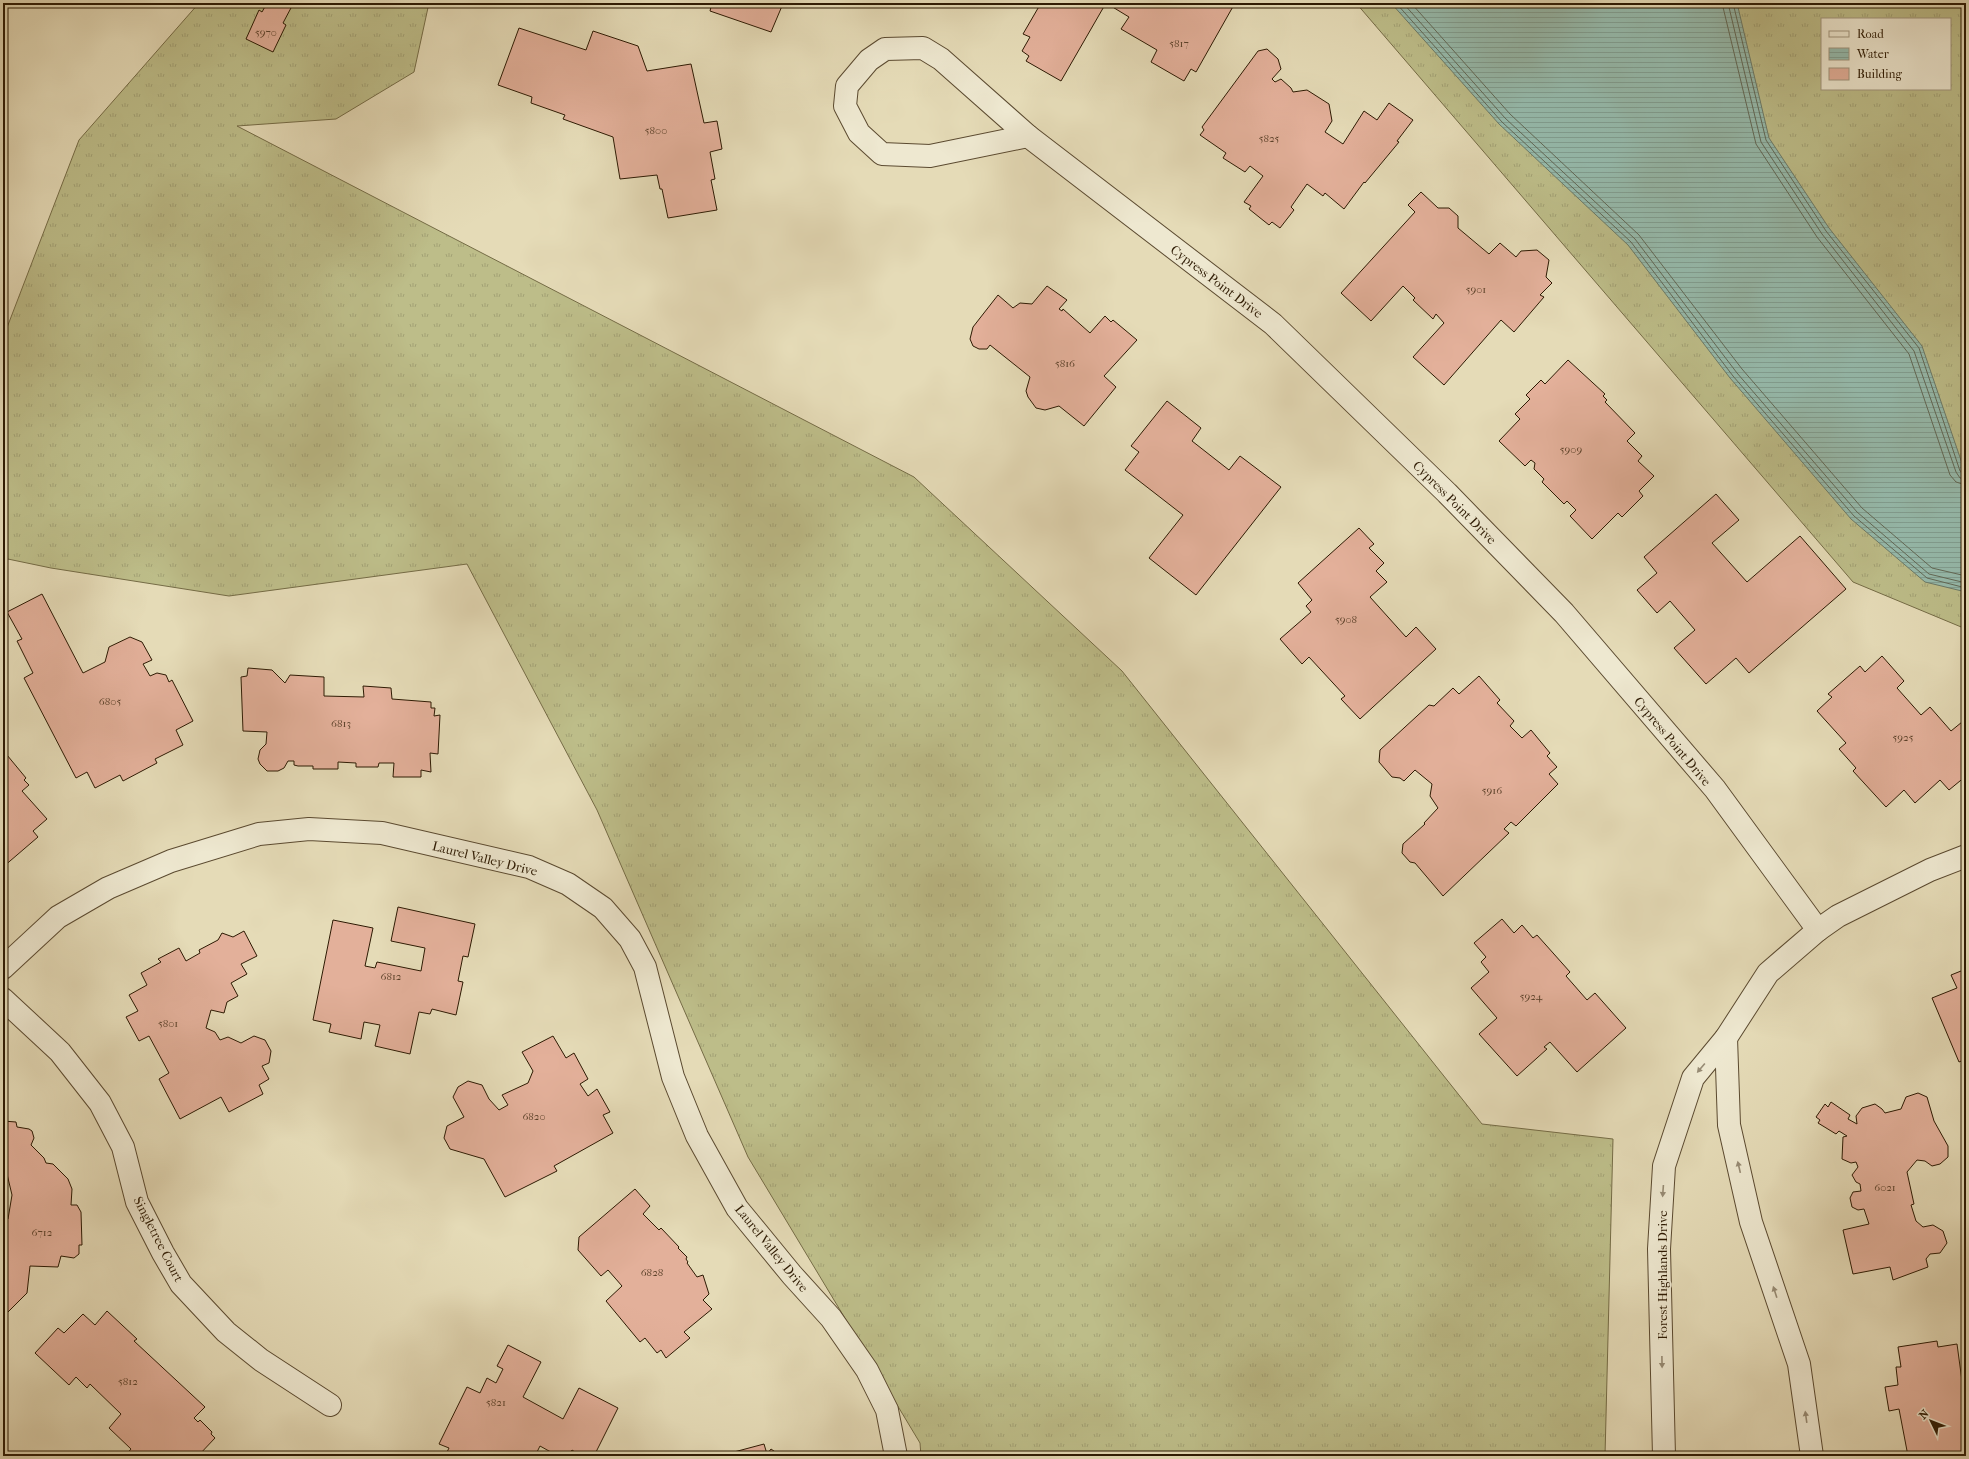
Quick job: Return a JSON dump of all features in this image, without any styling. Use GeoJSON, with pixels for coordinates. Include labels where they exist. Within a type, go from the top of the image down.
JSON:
{"type":"FeatureCollection","features":[{"type":"Feature","properties":{"kind":"street","name":"Cypress Point Drive"},"geometry":{"type":"LineString","coordinates":[[1028,136],[930,156],[882,154],[859,133],[845,106],[847,86],[869,60],[885,49],[923,48],[941,59],[1028,136],[1273,324],[1447,493],[1564,613],[1714,789],[1818,930]]}},
{"type":"Feature","properties":{"kind":"street","name":"Laurel Valley Drive"},"geometry":{"type":"LineString","coordinates":[[3,968],[58,917],[108,888],[170,862],[259,834],[308,829],[382,833],[529,867],[568,884],[603,908],[630,939],[645,967],[673,1077],[697,1136],[737,1208],[792,1275],[831,1318],[867,1370],[887,1410],[896,1456]]}},
{"type":"Feature","properties":{"kind":"street","name":"Forest Highlands Drive"},"geometry":{"type":"LineString","coordinates":[[1664,1456],[1659,1249],[1664,1166],[1693,1078],[1726,1038],[1768,973],[1818,930],[1838,916],[1930,870],[1966,856]]}},
{"type":"Feature","properties":{"kind":"street","name":"Singletree Court"},"geometry":{"type":"LineString","coordinates":[[3,999],[60,1052],[100,1103],[124,1147],[137,1202],[181,1284],[226,1332],[261,1360],[330,1405]]}},
{"type":"Feature","properties":{"kind":"street"},"geometry":{"type":"LineString","coordinates":[[1726,1038],[1729,1125],[1751,1222],[1799,1364],[1812,1456]]}},
{"type":"Feature","properties":{"kind":"green space"},"geometry":{"type":"Polygon","coordinates":[[[199,3],[429,3],[414,72],[336,119],[237,126],[914,477],[1122,671],[1482,1124],[1613,1139],[1605,1456],[921,1456],[920,1443],[748,1157],[597,810],[467,564],[229,596],[51,568],[3,558],[3,338],[79,140],[199,3]]]}},
{"type":"Feature","properties":{"kind":"green space"},"geometry":{"type":"Polygon","coordinates":[[[1356,3],[1966,3],[1966,629],[1853,582],[1356,3]]]}},
{"type":"Feature","properties":{"kind":"water"},"geometry":{"type":"Polygon","coordinates":[[[1391,3],[1737,3],[1769,138],[1829,228],[1922,346],[1966,475],[1966,592],[1925,582],[1851,519],[1730,378],[1628,245],[1499,124],[1391,3]]]}},
{"type":"Feature","properties":{"kind":"building"},"geometry":{"type":"Polygon","coordinates":[[[267,3],[287,3],[292,6],[283,23],[286,25],[273,52],[246,39],[259,10],[262,12],[267,3]]]}},
{"type":"Feature","properties":{"kind":"building"},"geometry":{"type":"Polygon","coordinates":[[[712,3],[774,3],[782,6],[771,32],[710,11],[712,3]]]}},
{"type":"Feature","properties":{"kind":"building"},"geometry":{"type":"Polygon","coordinates":[[[1041,3],[1106,3],[1061,81],[1026,61],[1029,56],[1022,51],[1030,37],[1023,34],[1041,3]]]}},
{"type":"Feature","properties":{"kind":"building"},"geometry":{"type":"Polygon","coordinates":[[[1106,3],[1235,3],[1196,72],[1191,69],[1184,81],[1151,62],[1157,50],[1121,29],[1129,17],[1106,3]]]}},
{"type":"Feature","properties":{"kind":"building"},"geometry":{"type":"Polygon","coordinates":[[[519,28],[586,50],[593,31],[638,46],[647,71],[691,64],[704,123],[717,121],[722,149],[710,152],[715,179],[711,180],[717,210],[668,218],[662,189],[660,189],[657,175],[620,179],[613,137],[563,119],[565,115],[531,103],[532,97],[498,85],[519,28]]]}},
{"type":"Feature","properties":{"kind":"building"},"geometry":{"type":"Polygon","coordinates":[[[1267,49],[1278,59],[1281,69],[1272,79],[1275,82],[1281,79],[1291,88],[1293,92],[1307,90],[1329,104],[1332,121],[1325,132],[1343,144],[1364,111],[1377,120],[1389,103],[1413,120],[1397,141],[1399,142],[1365,183],[1364,182],[1344,209],[1325,193],[1323,196],[1307,184],[1291,207],[1294,210],[1280,228],[1272,222],[1269,225],[1249,209],[1251,206],[1244,202],[1263,176],[1250,166],[1245,172],[1223,158],[1226,153],[1200,135],[1204,130],[1202,127],[1258,51],[1267,49]]]}},
{"type":"Feature","properties":{"kind":"building"},"geometry":{"type":"Polygon","coordinates":[[[1421,192],[1438,208],[1449,208],[1458,216],[1458,228],[1489,254],[1500,243],[1516,257],[1521,251],[1537,250],[1549,260],[1546,277],[1552,283],[1540,295],[1544,297],[1514,332],[1501,320],[1444,385],[1413,357],[1444,323],[1436,314],[1433,319],[1413,300],[1415,298],[1403,286],[1371,321],[1341,293],[1415,212],[1408,205],[1421,192]]]}},
{"type":"Feature","properties":{"kind":"building"},"geometry":{"type":"Polygon","coordinates":[[[1047,286],[1067,300],[1059,309],[1062,311],[1063,309],[1090,333],[1105,316],[1111,322],[1113,320],[1137,340],[1104,376],[1116,387],[1084,426],[1059,406],[1045,410],[1036,408],[1028,397],[1026,391],[1030,377],[990,345],[987,349],[979,349],[973,346],[970,339],[973,327],[998,295],[1013,308],[1020,303],[1032,304],[1047,286]]]}},
{"type":"Feature","properties":{"kind":"building"},"geometry":{"type":"Polygon","coordinates":[[[1568,360],[1605,394],[1603,396],[1607,400],[1605,402],[1635,433],[1627,441],[1642,456],[1638,461],[1654,476],[1639,491],[1643,496],[1622,517],[1618,513],[1592,539],[1570,516],[1576,510],[1567,501],[1564,504],[1542,482],[1544,479],[1534,469],[1535,463],[1531,460],[1525,466],[1499,441],[1520,419],[1515,414],[1530,399],[1526,395],[1541,380],[1545,384],[1568,360]]]}},
{"type":"Feature","properties":{"kind":"building"},"geometry":{"type":"Polygon","coordinates":[[[1167,401],[1201,428],[1192,441],[1229,470],[1240,456],[1281,487],[1196,595],[1149,558],[1183,515],[1125,470],[1139,452],[1131,446],[1167,401]]]}},
{"type":"Feature","properties":{"kind":"building"},"geometry":{"type":"Polygon","coordinates":[[[1716,494],[1739,520],[1712,543],[1747,582],[1800,536],[1846,589],[1749,673],[1736,658],[1706,684],[1674,648],[1695,630],[1670,601],[1657,613],[1637,590],[1657,573],[1644,557],[1716,494]]]}},
{"type":"Feature","properties":{"kind":"building"},"geometry":{"type":"Polygon","coordinates":[[[1359,528],[1374,544],[1369,548],[1384,563],[1376,571],[1387,582],[1370,597],[1406,637],[1416,627],[1436,649],[1360,719],[1341,699],[1345,696],[1309,657],[1302,664],[1280,639],[1311,612],[1306,606],[1312,600],[1298,583],[1359,528]]]}},
{"type":"Feature","properties":{"kind":"building"},"geometry":{"type":"Polygon","coordinates":[[[42,594],[83,673],[105,662],[109,647],[130,637],[142,642],[152,660],[143,664],[150,676],[157,673],[166,675],[169,682],[172,680],[193,721],[176,730],[183,745],[155,759],[157,763],[123,781],[120,775],[95,788],[87,772],[76,778],[24,678],[33,673],[17,641],[22,639],[7,612],[42,594]]]}},
{"type":"Feature","properties":{"kind":"building"},"geometry":{"type":"Polygon","coordinates":[[[1882,656],[1904,681],[1897,688],[1921,715],[1930,707],[1951,731],[1962,722],[1966,727],[1966,767],[1962,771],[1966,776],[1949,790],[1940,780],[1915,803],[1904,790],[1886,807],[1853,771],[1856,768],[1839,749],[1846,743],[1817,711],[1832,697],[1828,694],[1860,666],[1865,672],[1882,656]]]}},
{"type":"Feature","properties":{"kind":"building"},"geometry":{"type":"Polygon","coordinates":[[[248,668],[272,670],[285,683],[290,675],[324,677],[324,696],[364,697],[363,686],[391,688],[392,699],[431,702],[431,708],[435,708],[434,716],[440,715],[438,754],[430,753],[431,772],[421,770],[421,777],[393,777],[394,763],[379,763],[378,767],[356,767],[356,763],[338,762],[338,769],[313,769],[313,766],[294,765],[294,761],[288,761],[284,768],[278,771],[267,771],[260,764],[258,759],[260,750],[266,744],[267,732],[243,731],[241,677],[247,676],[248,668]]]}},
{"type":"Feature","properties":{"kind":"building"},"geometry":{"type":"Polygon","coordinates":[[[1479,676],[1500,700],[1497,703],[1514,721],[1510,726],[1522,738],[1531,730],[1550,753],[1547,756],[1557,767],[1549,774],[1558,784],[1516,826],[1511,822],[1504,829],[1509,833],[1443,896],[1415,863],[1410,862],[1402,853],[1403,844],[1425,824],[1424,823],[1438,808],[1430,796],[1432,784],[1415,770],[1404,781],[1400,778],[1392,777],[1379,762],[1380,750],[1429,705],[1434,706],[1453,688],[1459,694],[1479,676]]]}},
{"type":"Feature","properties":{"kind":"building"},"geometry":{"type":"Polygon","coordinates":[[[7,755],[26,778],[24,780],[29,785],[22,791],[47,819],[33,831],[38,837],[3,867],[3,758],[7,755]]]}},
{"type":"Feature","properties":{"kind":"building"},"geometry":{"type":"Polygon","coordinates":[[[398,907],[475,924],[468,957],[463,956],[458,981],[463,982],[456,1015],[432,1009],[430,1014],[419,1012],[410,1054],[375,1046],[380,1025],[364,1022],[361,1039],[329,1032],[331,1024],[313,1020],[333,920],[373,928],[365,966],[375,968],[377,962],[421,971],[425,948],[391,941],[398,907]]]}},
{"type":"Feature","properties":{"kind":"building"},"geometry":{"type":"Polygon","coordinates":[[[1502,919],[1514,933],[1522,925],[1533,938],[1537,935],[1570,972],[1566,976],[1587,1000],[1595,993],[1626,1028],[1577,1072],[1550,1042],[1544,1047],[1547,1049],[1517,1076],[1479,1034],[1497,1018],[1471,988],[1489,972],[1481,962],[1486,957],[1474,943],[1502,919]]]}},
{"type":"Feature","properties":{"kind":"building"},"geometry":{"type":"Polygon","coordinates":[[[244,931],[257,956],[241,964],[247,974],[231,983],[238,996],[227,1002],[224,1013],[211,1010],[206,1028],[215,1032],[220,1040],[228,1037],[241,1043],[254,1036],[265,1040],[271,1051],[269,1063],[262,1066],[269,1079],[259,1085],[263,1094],[229,1112],[221,1097],[180,1119],[159,1079],[169,1073],[149,1036],[139,1041],[126,1017],[138,1011],[129,995],[147,985],[141,973],[161,962],[158,959],[179,948],[186,961],[200,953],[199,950],[218,940],[222,933],[233,937],[244,931]]]}},
{"type":"Feature","properties":{"kind":"building"},"geometry":{"type":"Polygon","coordinates":[[[1966,969],[1966,1059],[1959,1062],[1932,998],[1957,988],[1951,975],[1966,969]]]}},
{"type":"Feature","properties":{"kind":"building"},"geometry":{"type":"Polygon","coordinates":[[[553,1036],[566,1058],[574,1053],[588,1079],[580,1084],[588,1096],[597,1089],[610,1112],[603,1115],[613,1133],[554,1166],[557,1171],[505,1197],[484,1159],[450,1149],[444,1138],[447,1126],[464,1117],[453,1097],[458,1087],[468,1081],[482,1085],[489,1099],[499,1110],[508,1105],[502,1095],[528,1083],[533,1071],[522,1052],[553,1036]]]}},
{"type":"Feature","properties":{"kind":"building"},"geometry":{"type":"Polygon","coordinates":[[[1918,1093],[1927,1097],[1934,1121],[1948,1146],[1948,1157],[1940,1164],[1932,1166],[1925,1161],[1917,1160],[1907,1172],[1914,1204],[1911,1205],[1916,1221],[1923,1227],[1933,1225],[1943,1231],[1947,1243],[1940,1253],[1930,1254],[1926,1259],[1928,1267],[1893,1280],[1890,1267],[1853,1274],[1843,1230],[1869,1224],[1864,1209],[1858,1210],[1852,1207],[1850,1198],[1853,1192],[1861,1191],[1860,1184],[1856,1182],[1852,1175],[1858,1167],[1856,1162],[1851,1163],[1842,1159],[1843,1137],[1847,1136],[1839,1131],[1836,1134],[1818,1123],[1820,1120],[1816,1117],[1825,1104],[1828,1107],[1831,1102],[1850,1115],[1848,1119],[1857,1124],[1856,1116],[1862,1108],[1875,1104],[1885,1113],[1901,1109],[1906,1097],[1918,1093]]]}},
{"type":"Feature","properties":{"kind":"building"},"geometry":{"type":"Polygon","coordinates":[[[3,1121],[16,1122],[17,1127],[32,1131],[34,1138],[31,1145],[44,1158],[46,1163],[53,1164],[68,1179],[72,1189],[71,1205],[77,1205],[81,1212],[82,1245],[79,1245],[79,1254],[74,1258],[61,1256],[58,1267],[30,1266],[27,1293],[3,1317],[3,1219],[8,1219],[12,1195],[7,1174],[3,1174],[3,1121]]]}},
{"type":"Feature","properties":{"kind":"building"},"geometry":{"type":"Polygon","coordinates":[[[635,1189],[650,1206],[643,1214],[659,1230],[661,1228],[679,1247],[678,1248],[687,1257],[687,1263],[697,1277],[703,1275],[709,1294],[703,1300],[712,1309],[684,1332],[690,1338],[666,1358],[661,1350],[657,1353],[645,1338],[640,1342],[606,1301],[622,1286],[608,1270],[601,1276],[578,1250],[579,1237],[635,1189]]]}},
{"type":"Feature","properties":{"kind":"building"},"geometry":{"type":"Polygon","coordinates":[[[107,1311],[137,1339],[134,1341],[205,1407],[194,1418],[198,1422],[200,1420],[212,1432],[211,1434],[215,1438],[198,1456],[125,1456],[131,1449],[109,1428],[121,1414],[90,1384],[87,1388],[76,1377],[69,1385],[35,1353],[58,1328],[64,1333],[83,1314],[95,1325],[107,1311]]]}},
{"type":"Feature","properties":{"kind":"building"},"geometry":{"type":"Polygon","coordinates":[[[1937,1341],[1938,1347],[1957,1344],[1964,1396],[1966,1396],[1966,1456],[1908,1456],[1899,1409],[1889,1411],[1885,1387],[1898,1385],[1896,1367],[1901,1367],[1898,1347],[1937,1341]]]}},
{"type":"Feature","properties":{"kind":"building"},"geometry":{"type":"Polygon","coordinates":[[[508,1345],[541,1362],[523,1397],[563,1419],[579,1388],[618,1408],[594,1456],[581,1456],[572,1450],[568,1456],[558,1456],[540,1446],[535,1456],[445,1456],[449,1448],[439,1444],[467,1387],[480,1393],[487,1378],[496,1383],[503,1369],[497,1366],[508,1345]]]}},
{"type":"Feature","properties":{"kind":"building"},"geometry":{"type":"Polygon","coordinates":[[[764,1444],[767,1454],[771,1449],[781,1456],[719,1456],[764,1444]]]}}]}
